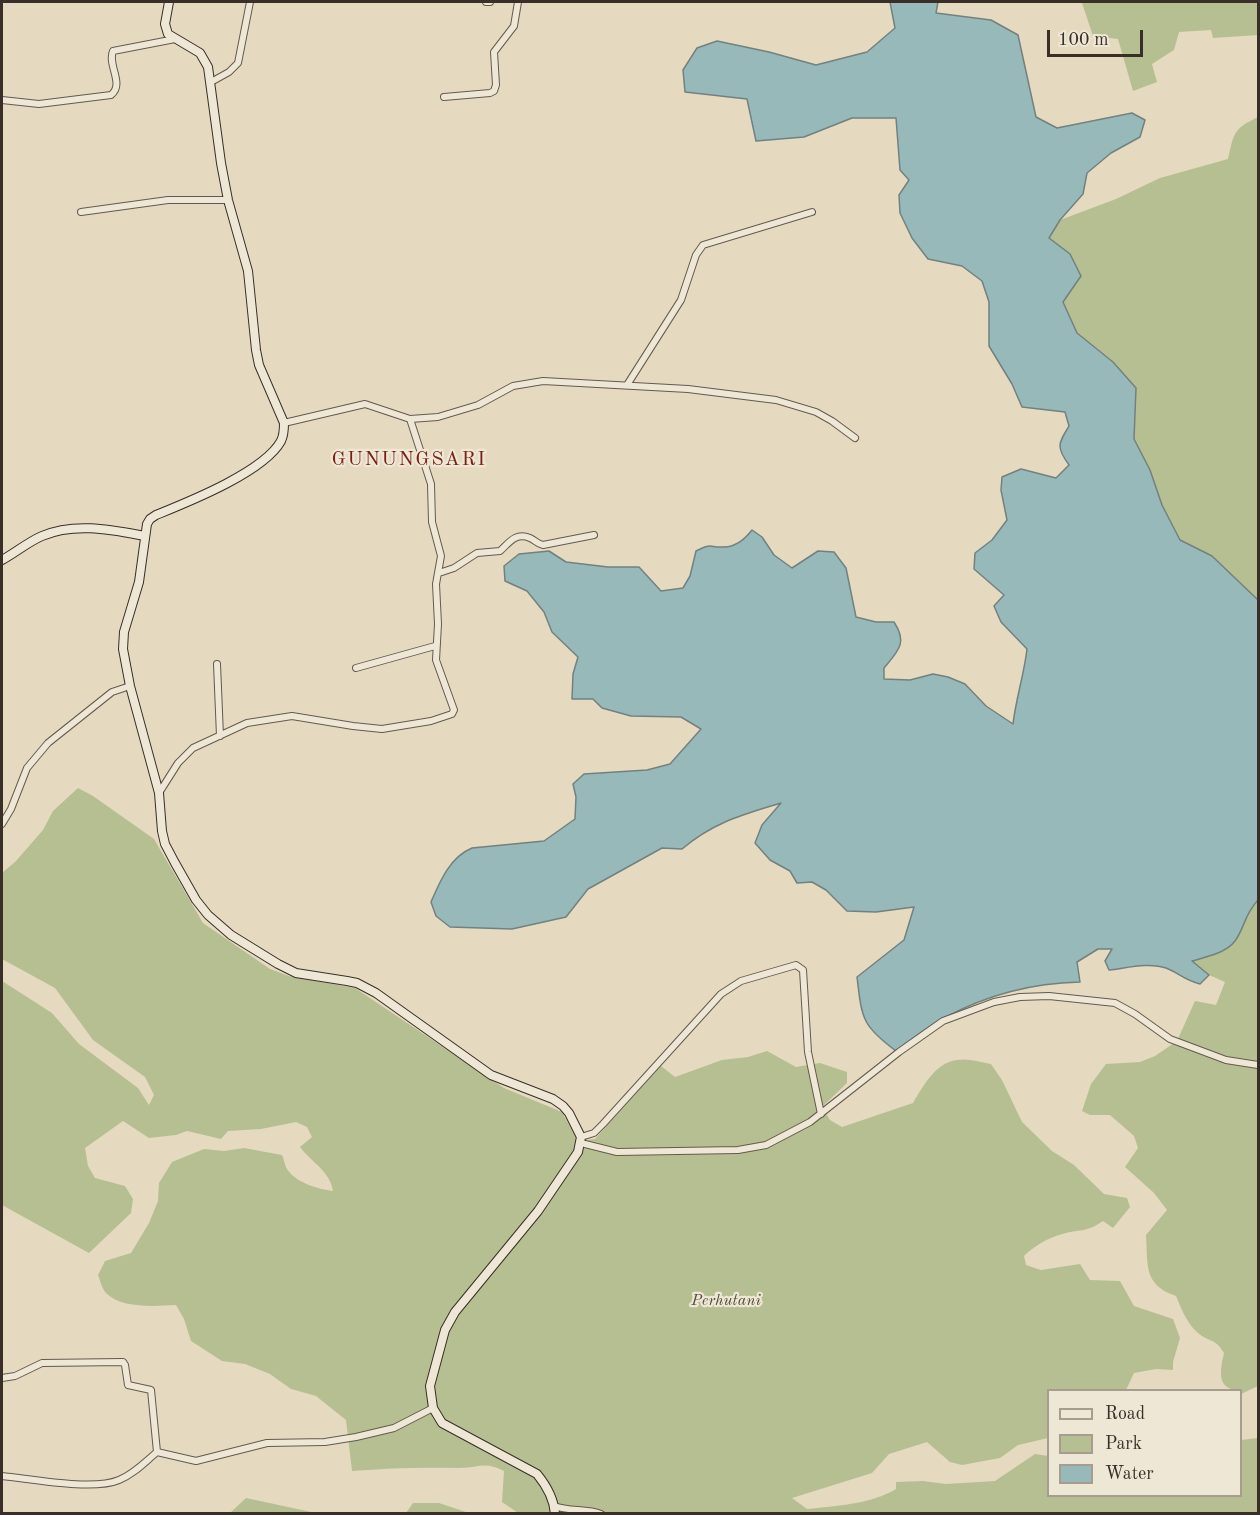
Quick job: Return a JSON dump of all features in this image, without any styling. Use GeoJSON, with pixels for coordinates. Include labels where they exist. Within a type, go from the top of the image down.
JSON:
{"type":"FeatureCollection","features":[{"type":"Feature","properties":{"kind":"street"},"geometry":{"type":"LineString","coordinates":[[169,2],[166,30],[168,34],[204,57],[211,82],[216,132],[228,200],[248,271],[259,365],[284,423],[282,439],[272,452],[254,467],[219,487],[150,519],[139,582],[122,642],[130,686],[159,793],[165,844],[196,900],[217,924],[278,964],[296,973],[347,981],[376,993],[491,1075],[553,1099],[563,1106],[573,1121],[581,1140],[578,1152],[538,1211],[450,1319],[437,1356],[430,1386],[433,1408],[442,1424],[537,1474],[545,1484],[555,1510],[591,1510],[601,1514]]}},
{"type":"Feature","properties":{"kind":"street"},"geometry":{"type":"LineString","coordinates":[[211,82],[229,72],[238,63],[250,2]]}},
{"type":"Feature","properties":{"kind":"street"},"geometry":{"type":"LineString","coordinates":[[444,97],[490,93],[494,90],[496,85],[494,52],[514,26],[518,2]]}},
{"type":"Feature","properties":{"kind":"street"},"geometry":{"type":"LineString","coordinates":[[2,100],[39,104],[111,95],[117,86],[111,58],[113,51],[175,39]]}},
{"type":"Feature","properties":{"kind":"street"},"geometry":{"type":"LineString","coordinates":[[81,212],[168,200],[228,200]]}},
{"type":"Feature","properties":{"kind":"street"},"geometry":{"type":"LineString","coordinates":[[627,384],[681,300],[691,276],[696,255],[703,245],[812,212]]}},
{"type":"Feature","properties":{"kind":"street"},"geometry":{"type":"LineString","coordinates":[[284,423],[365,404],[410,419],[438,417],[477,405],[513,386],[534,381],[627,384],[776,400],[816,412],[855,438]]}},
{"type":"Feature","properties":{"kind":"street"},"geometry":{"type":"LineString","coordinates":[[159,793],[178,763],[193,747],[247,723],[280,717],[310,718],[382,729],[450,716],[454,710],[436,660],[435,646],[438,624],[436,584],[441,556],[432,522],[431,484],[410,419]]}},
{"type":"Feature","properties":{"kind":"street"},"geometry":{"type":"LineString","coordinates":[[2,560],[44,535],[54,532],[92,528],[146,536]]}},
{"type":"Feature","properties":{"kind":"street"},"geometry":{"type":"LineString","coordinates":[[439,573],[454,568],[477,553],[502,550],[508,542],[519,537],[533,539],[537,544],[543,545],[594,535]]}},
{"type":"Feature","properties":{"kind":"street"},"geometry":{"type":"LineString","coordinates":[[356,668],[435,646]]}},
{"type":"Feature","properties":{"kind":"street"},"geometry":{"type":"LineString","coordinates":[[217,664],[220,736]]}},
{"type":"Feature","properties":{"kind":"street"},"geometry":{"type":"LineString","coordinates":[[2,824],[12,809],[27,768],[48,742],[112,692],[130,686]]}},
{"type":"Feature","properties":{"kind":"street"},"geometry":{"type":"LineString","coordinates":[[581,1140],[594,1133],[603,1124],[721,994],[741,981],[796,965],[803,970],[808,1052],[821,1114]]}},
{"type":"Feature","properties":{"kind":"street"},"geometry":{"type":"LineString","coordinates":[[581,1140],[616,1152],[686,1152],[756,1148],[779,1139],[810,1122],[924,1033],[943,1022],[994,1002],[1032,996],[1098,1000],[1122,1006],[1170,1039],[1226,1060],[1258,1065]]}},
{"type":"Feature","properties":{"kind":"street"},"geometry":{"type":"LineString","coordinates":[[2,1378],[15,1376],[42,1363],[123,1362],[128,1385],[151,1390],[157,1452]]}},
{"type":"Feature","properties":{"kind":"street"},"geometry":{"type":"LineString","coordinates":[[157,1452],[196,1461],[267,1443],[325,1442],[394,1428],[433,1408]]}},
{"type":"Feature","properties":{"kind":"street"},"geometry":{"type":"LineString","coordinates":[[2,1476],[101,1485],[118,1481],[133,1473],[157,1452]]}},
{"type":"Feature","properties":{"kind":"green space"},"geometry":{"type":"Polygon","coordinates":[[[1075,2],[1258,2],[1258,35],[1213,38],[1211,30],[1179,32],[1174,50],[1152,64],[1157,82],[1133,91],[1118,39],[1093,36],[1082,3],[1075,2]]]}},
{"type":"Feature","properties":{"kind":"green space"},"geometry":{"type":"Polygon","coordinates":[[[1258,117],[1258,600],[1212,556],[1180,540],[1162,505],[1150,470],[1134,439],[1136,388],[1110,359],[1077,333],[1063,302],[1049,238],[1060,220],[1116,199],[1160,178],[1228,159],[1236,133],[1258,117]]]}},
{"type":"Feature","properties":{"kind":"green space","name":"Perhutani"},"geometry":{"type":"Polygon","coordinates":[[[78,788],[93,796],[154,839],[203,923],[270,969],[289,976],[355,988],[504,1088],[562,1112],[578,1141],[595,1139],[661,1066],[675,1077],[722,1060],[748,1057],[767,1051],[796,1067],[820,1063],[847,1072],[847,1083],[822,1107],[830,1120],[842,1127],[913,1103],[936,1070],[949,1062],[974,1060],[991,1064],[1002,1080],[1022,1122],[1052,1151],[1074,1165],[1104,1194],[1127,1198],[1130,1207],[1113,1228],[1103,1221],[1092,1227],[1062,1234],[1042,1243],[1024,1256],[1026,1265],[1041,1270],[1080,1264],[1090,1280],[1120,1281],[1134,1306],[1173,1319],[1180,1338],[1173,1370],[1156,1369],[1134,1373],[1126,1389],[1047,1389],[1047,1438],[1018,1445],[1000,1458],[962,1465],[950,1462],[927,1442],[889,1454],[872,1473],[792,1498],[807,1509],[853,1504],[876,1498],[896,1489],[896,1482],[923,1481],[946,1484],[995,1481],[1035,1454],[1047,1456],[1047,1497],[1242,1497],[1242,1440],[1258,1438],[1258,1513],[518,1513],[502,1502],[504,1471],[491,1466],[352,1471],[346,1420],[316,1396],[291,1389],[270,1374],[245,1364],[222,1361],[191,1341],[184,1319],[176,1305],[139,1305],[120,1302],[106,1293],[98,1275],[105,1261],[131,1253],[149,1223],[158,1201],[159,1183],[172,1162],[204,1149],[224,1151],[244,1148],[282,1155],[287,1169],[296,1178],[314,1187],[333,1191],[328,1178],[300,1147],[312,1137],[307,1127],[296,1122],[261,1129],[228,1131],[221,1139],[187,1131],[176,1135],[149,1138],[123,1121],[85,1148],[88,1166],[95,1178],[125,1186],[133,1199],[131,1213],[89,1253],[2,1205],[2,981],[52,1013],[79,1044],[138,1088],[149,1105],[154,1095],[145,1077],[93,1040],[55,988],[2,959],[2,873],[16,861],[43,830],[53,811],[78,788]]]}},
{"type":"Feature","properties":{"kind":"green space"},"geometry":{"type":"Polygon","coordinates":[[[1258,900],[1258,1386],[1242,1394],[1242,1389],[1232,1389],[1223,1383],[1221,1366],[1224,1353],[1221,1349],[1193,1328],[1176,1296],[1158,1286],[1149,1273],[1146,1235],[1167,1210],[1154,1193],[1125,1167],[1138,1148],[1134,1136],[1110,1115],[1090,1115],[1082,1111],[1091,1084],[1106,1064],[1140,1062],[1155,1056],[1177,1041],[1195,1001],[1216,1005],[1225,982],[1209,975],[1192,961],[1216,953],[1234,942],[1248,912],[1258,900]]]}},
{"type":"Feature","properties":{"kind":"green space"},"geometry":{"type":"Polygon","coordinates":[[[246,1498],[316,1513],[230,1513],[246,1498]]]}},
{"type":"Feature","properties":{"kind":"green space"},"geometry":{"type":"Polygon","coordinates":[[[413,1503],[439,1503],[469,1513],[406,1513],[413,1503]]]}},
{"type":"Feature","properties":{"kind":"water"},"geometry":{"type":"Polygon","coordinates":[[[890,2],[938,2],[936,13],[991,20],[1018,35],[1036,117],[1057,128],[1132,113],[1145,120],[1140,137],[1111,153],[1087,173],[1083,194],[1060,220],[1049,238],[1070,254],[1081,276],[1063,302],[1077,333],[1113,362],[1136,388],[1134,439],[1150,470],[1162,505],[1180,540],[1212,556],[1258,600],[1258,900],[1231,945],[1215,954],[1192,961],[1209,975],[1200,984],[1159,966],[1109,970],[1105,961],[1112,949],[1098,949],[1077,962],[1080,982],[1028,988],[978,1002],[939,1021],[896,1051],[876,1034],[865,1020],[857,977],[904,940],[914,907],[876,912],[847,911],[826,890],[812,882],[797,883],[790,871],[770,860],[755,843],[762,825],[781,803],[717,826],[682,849],[662,848],[588,889],[566,917],[512,929],[450,927],[436,916],[431,902],[447,870],[464,852],[472,848],[544,841],[575,819],[576,797],[573,784],[584,774],[647,770],[670,764],[701,729],[681,717],[631,716],[602,708],[593,699],[572,699],[573,674],[578,657],[552,632],[544,612],[527,591],[505,581],[504,566],[519,554],[549,551],[566,562],[608,567],[639,567],[661,591],[683,588],[690,576],[696,551],[709,546],[732,546],[752,530],[762,537],[774,555],[792,568],[818,551],[834,552],[846,568],[856,617],[876,622],[894,622],[898,629],[900,647],[884,668],[884,679],[910,680],[933,674],[948,677],[965,684],[986,706],[1013,724],[1027,649],[1001,622],[994,606],[1004,595],[974,569],[975,553],[992,540],[1007,520],[1001,490],[1002,477],[1021,469],[1056,478],[1069,465],[1060,449],[1069,426],[1065,412],[1022,407],[1012,384],[989,346],[989,302],[982,281],[962,266],[928,259],[912,238],[900,213],[899,195],[909,180],[900,170],[896,118],[852,118],[804,137],[756,141],[747,99],[685,92],[683,70],[697,48],[717,41],[816,65],[867,52],[895,28],[890,2]]]}},
{"type":"Feature","properties":{"kind":"district","name":"GUNUNGSARI"},"geometry":{"type":"Point","coordinates":[409,460]}}]}
